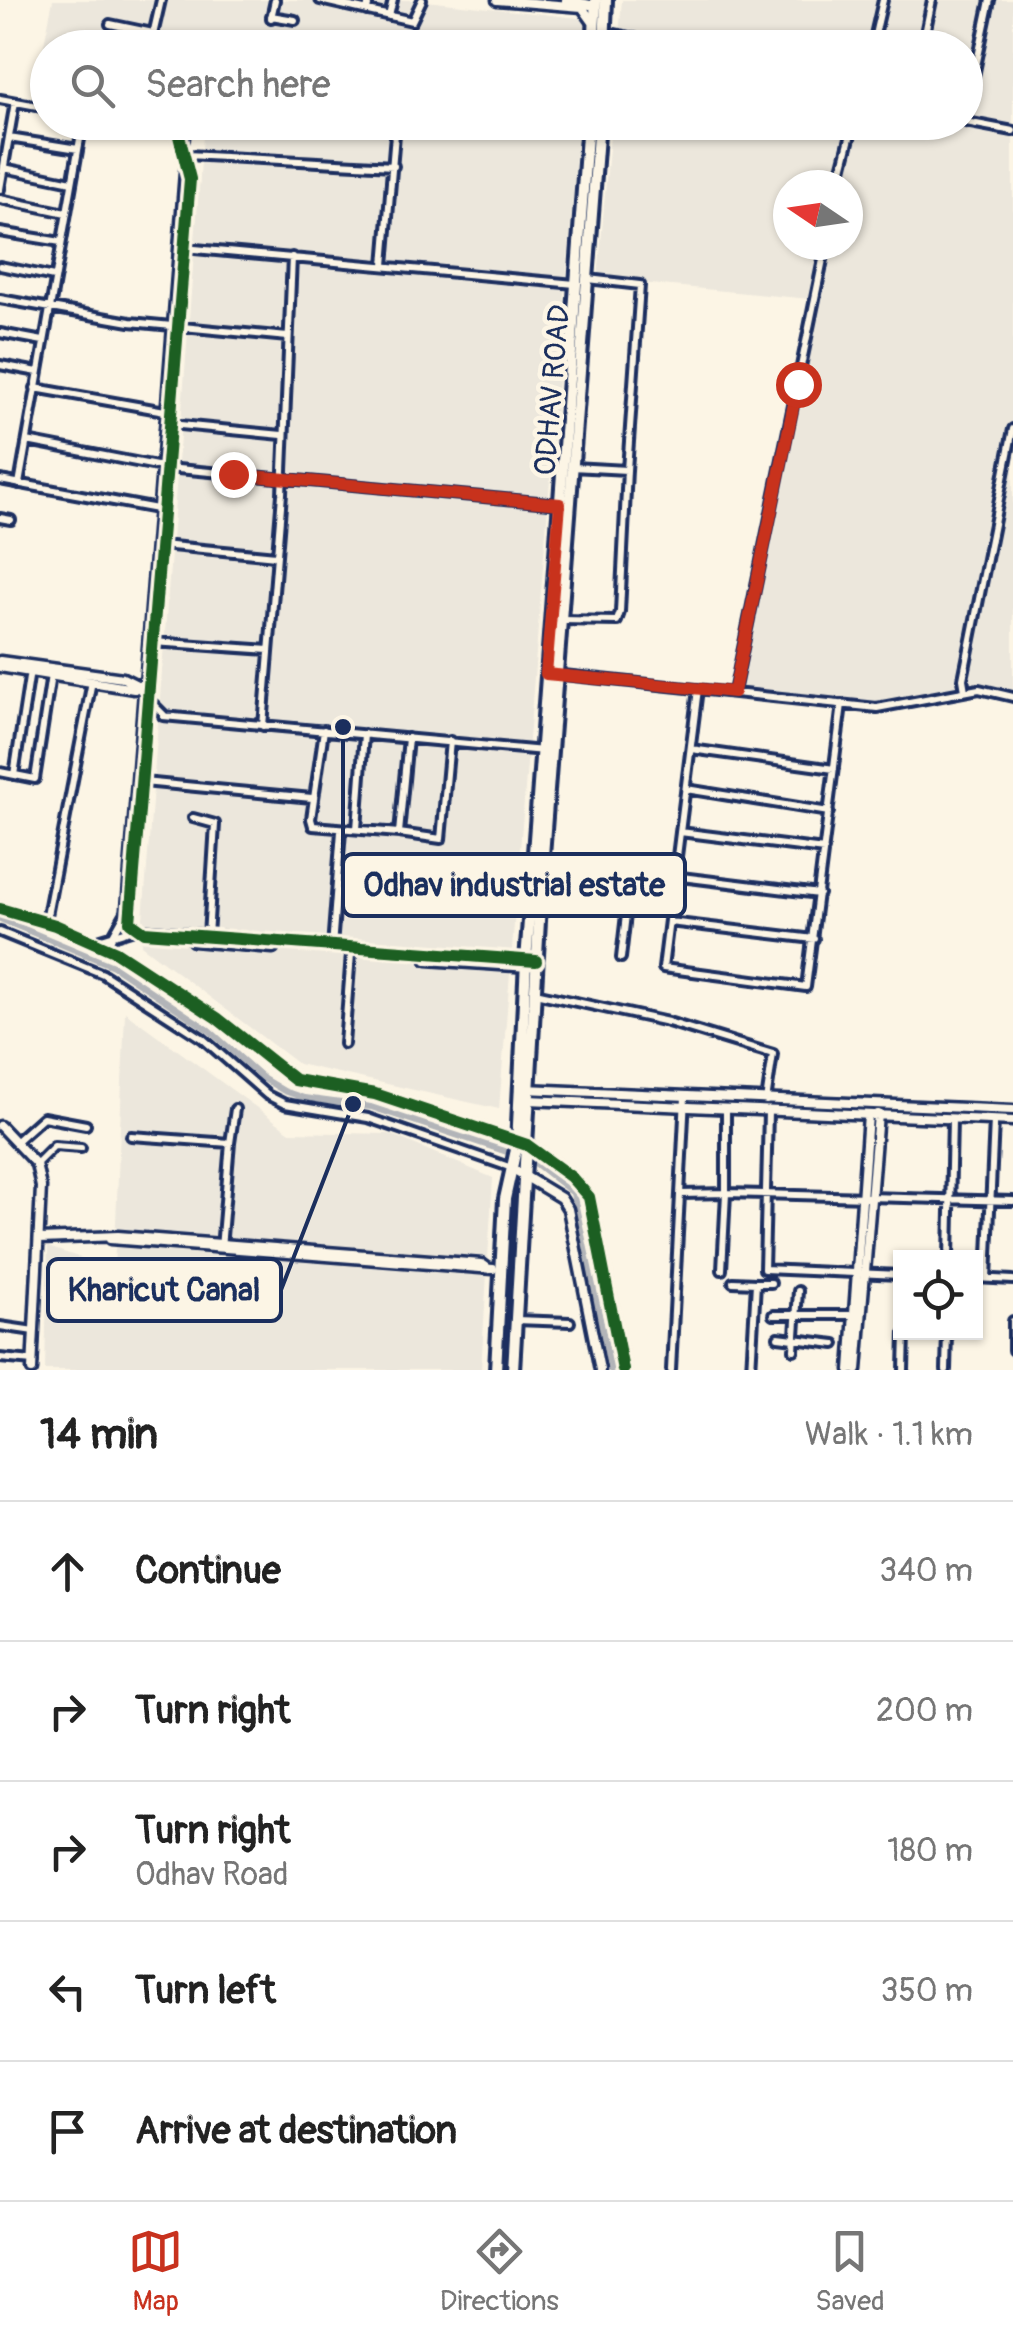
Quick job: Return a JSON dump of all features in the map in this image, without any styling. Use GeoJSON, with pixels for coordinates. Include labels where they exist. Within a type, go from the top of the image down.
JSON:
{"type":"FeatureCollection","features":[{"type":"Feature","properties":{"kind":"main road"},"geometry":{"type":"LineString","coordinates":[[599,30],[601,3]]}},
{"type":"Feature","properties":{"kind":"main road","name":"ODHAV ROAD"},"geometry":{"type":"LineString","coordinates":[[551,674],[571,467],[587,140]]}},
{"type":"Feature","properties":{"kind":"main road","name":"ODHAV ROAD"},"geometry":{"type":"LineString","coordinates":[[526,1094],[560,504],[596,140]]}},
{"type":"Feature","properties":{"kind":"main road","name":"ODHAV ROAD"},"geometry":{"type":"LineString","coordinates":[[518,1168],[535,993],[531,964],[542,860],[546,752]]}},
{"type":"Feature","properties":{"kind":"main road"},"geometry":{"type":"LineString","coordinates":[[496,1370],[505,1199],[518,1168]]}},
{"type":"Feature","properties":{"kind":"main road"},"geometry":{"type":"LineString","coordinates":[[512,1370],[518,1168]]}},
{"type":"Feature","properties":{"kind":"street"},"geometry":{"type":"LineString","coordinates":[[154,30],[161,0]]}},
{"type":"Feature","properties":{"kind":"street"},"geometry":{"type":"LineString","coordinates":[[275,0],[271,17],[295,20]]}},
{"type":"Feature","properties":{"kind":"street"},"geometry":{"type":"LineString","coordinates":[[320,0],[412,21],[422,0]]}},
{"type":"Feature","properties":{"kind":"street"},"geometry":{"type":"LineString","coordinates":[[366,11],[369,0]]}},
{"type":"Feature","properties":{"kind":"street"},"geometry":{"type":"LineString","coordinates":[[389,16],[393,0]]}},
{"type":"Feature","properties":{"kind":"street"},"geometry":{"type":"LineString","coordinates":[[497,0],[601,3]]}},
{"type":"Feature","properties":{"kind":"street"},"geometry":{"type":"LineString","coordinates":[[566,0],[582,4],[598,30]]}},
{"type":"Feature","properties":{"kind":"street"},"geometry":{"type":"LineString","coordinates":[[876,30],[883,0]]}},
{"type":"Feature","properties":{"kind":"street"},"geometry":{"type":"LineString","coordinates":[[926,30],[932,0]]}},
{"type":"Feature","properties":{"kind":"street"},"geometry":{"type":"LineString","coordinates":[[983,33],[990,0]]}},
{"type":"Feature","properties":{"kind":"street"},"geometry":{"type":"LineString","coordinates":[[110,24],[139,30]]}},
{"type":"Feature","properties":{"kind":"street"},"geometry":{"type":"LineString","coordinates":[[0,98],[30,105]]}},
{"type":"Feature","properties":{"kind":"street"},"geometry":{"type":"LineString","coordinates":[[0,189],[15,102]]}},
{"type":"Feature","properties":{"kind":"street"},"geometry":{"type":"LineString","coordinates":[[983,126],[1013,132]]}},
{"type":"Feature","properties":{"kind":"street"},"geometry":{"type":"LineString","coordinates":[[9,138],[78,149]]}},
{"type":"Feature","properties":{"kind":"street"},"geometry":{"type":"LineString","coordinates":[[19,484],[80,140]]}},
{"type":"Feature","properties":{"kind":"street"},"geometry":{"type":"LineString","coordinates":[[133,930],[128,913],[187,179],[187,155],[181,140]]}},
{"type":"Feature","properties":{"kind":"street"},"geometry":{"type":"LineString","coordinates":[[183,144],[184,140]]}},
{"type":"Feature","properties":{"kind":"street"},"geometry":{"type":"LineString","coordinates":[[384,265],[395,140]]}},
{"type":"Feature","properties":{"kind":"street"},"geometry":{"type":"LineString","coordinates":[[842,170],[849,140]]}},
{"type":"Feature","properties":{"kind":"street"},"geometry":{"type":"LineString","coordinates":[[187,155],[394,166]]}},
{"type":"Feature","properties":{"kind":"street"},"geometry":{"type":"LineString","coordinates":[[4,168],[72,182]]}},
{"type":"Feature","properties":{"kind":"street"},"geometry":{"type":"LineString","coordinates":[[0,199],[66,213]]}},
{"type":"Feature","properties":{"kind":"street"},"geometry":{"type":"LineString","coordinates":[[0,232],[61,242]]}},
{"type":"Feature","properties":{"kind":"street"},"geometry":{"type":"LineString","coordinates":[[181,248],[640,285],[619,620],[559,620]]}},
{"type":"Feature","properties":{"kind":"street"},"geometry":{"type":"LineString","coordinates":[[263,726],[292,257]]}},
{"type":"Feature","properties":{"kind":"street"},"geometry":{"type":"LineString","coordinates":[[734,692],[823,260]]}},
{"type":"Feature","properties":{"kind":"street"},"geometry":{"type":"LineString","coordinates":[[0,266],[54,277]]}},
{"type":"Feature","properties":{"kind":"street"},"geometry":{"type":"LineString","coordinates":[[0,299],[49,309],[288,337]]}},
{"type":"Feature","properties":{"kind":"street"},"geometry":{"type":"LineString","coordinates":[[167,424],[175,325]]}},
{"type":"Feature","properties":{"kind":"street"},"geometry":{"type":"LineString","coordinates":[[0,333],[43,341]]}},
{"type":"Feature","properties":{"kind":"street"},"geometry":{"type":"LineString","coordinates":[[0,364],[38,372]]}},
{"type":"Feature","properties":{"kind":"street"},"geometry":{"type":"LineString","coordinates":[[35,388],[165,412]]}},
{"type":"Feature","properties":{"kind":"street"},"geometry":{"type":"LineString","coordinates":[[167,424],[282,435]]}},
{"type":"Feature","properties":{"kind":"street"},"geometry":{"type":"LineString","coordinates":[[966,691],[963,679],[1013,429]]}},
{"type":"Feature","properties":{"kind":"street"},"geometry":{"type":"LineString","coordinates":[[27,441],[164,467],[560,504]]}},
{"type":"Feature","properties":{"kind":"street"},"geometry":{"type":"LineString","coordinates":[[571,467],[627,470]]}},
{"type":"Feature","properties":{"kind":"street"},"geometry":{"type":"LineString","coordinates":[[0,480],[160,510]]}},
{"type":"Feature","properties":{"kind":"street"},"geometry":{"type":"LineString","coordinates":[[148,680],[161,545],[160,510]]}},
{"type":"Feature","properties":{"kind":"street"},"geometry":{"type":"LineString","coordinates":[[0,518],[11,520]]}},
{"type":"Feature","properties":{"kind":"street"},"geometry":{"type":"LineString","coordinates":[[161,545],[276,556]]}},
{"type":"Feature","properties":{"kind":"street"},"geometry":{"type":"LineString","coordinates":[[153,642],[269,650]]}},
{"type":"Feature","properties":{"kind":"street"},"geometry":{"type":"LineString","coordinates":[[0,664],[92,680],[148,680]]}},
{"type":"Feature","properties":{"kind":"street"},"geometry":{"type":"LineString","coordinates":[[0,664],[131,683],[165,716],[546,752]]}},
{"type":"Feature","properties":{"kind":"street"},"geometry":{"type":"LineString","coordinates":[[14,776],[30,671]]}},
{"type":"Feature","properties":{"kind":"street"},"geometry":{"type":"LineString","coordinates":[[0,772],[35,779],[52,674]]}},
{"type":"Feature","properties":{"kind":"street"},"geometry":{"type":"LineString","coordinates":[[551,674],[877,708],[979,689],[1013,698]]}},
{"type":"Feature","properties":{"kind":"street"},"geometry":{"type":"LineString","coordinates":[[46,922],[92,680]]}},
{"type":"Feature","properties":{"kind":"street"},"geometry":{"type":"LineString","coordinates":[[698,688],[663,968],[806,987],[842,704]]}},
{"type":"Feature","properties":{"kind":"street"},"geometry":{"type":"LineString","coordinates":[[106,947],[128,913],[143,782],[146,700]]}},
{"type":"Feature","properties":{"kind":"street"},"geometry":{"type":"LineString","coordinates":[[324,730],[312,798],[313,826],[341,831],[399,832],[441,839],[450,742]]}},
{"type":"Feature","properties":{"kind":"street"},"geometry":{"type":"LineString","coordinates":[[358,829],[364,734]]}},
{"type":"Feature","properties":{"kind":"street"},"geometry":{"type":"LineString","coordinates":[[399,832],[408,738]]}},
{"type":"Feature","properties":{"kind":"street"},"geometry":{"type":"LineString","coordinates":[[691,749],[834,768]]}},
{"type":"Feature","properties":{"kind":"street"},"geometry":{"type":"LineString","coordinates":[[143,782],[312,798]]}},
{"type":"Feature","properties":{"kind":"street"},"geometry":{"type":"LineString","coordinates":[[686,789],[829,812]]}},
{"type":"Feature","properties":{"kind":"street"},"geometry":{"type":"LineString","coordinates":[[194,818],[215,824],[208,937]]}},
{"type":"Feature","properties":{"kind":"street"},"geometry":{"type":"LineString","coordinates":[[332,947],[341,831]]}},
{"type":"Feature","properties":{"kind":"street"},"geometry":{"type":"LineString","coordinates":[[680,832],[824,850]]}},
{"type":"Feature","properties":{"kind":"street"},"geometry":{"type":"LineString","coordinates":[[542,860],[819,894]]}},
{"type":"Feature","properties":{"kind":"street"},"geometry":{"type":"LineString","coordinates":[[620,958],[631,871]]}},
{"type":"Feature","properties":{"kind":"street"},"geometry":{"type":"LineString","coordinates":[[0,908],[94,940],[218,1018],[295,1080],[375,1094],[520,1144],[571,1177],[589,1197],[623,1370]]}},
{"type":"Feature","properties":{"kind":"street"},"geometry":{"type":"LineString","coordinates":[[669,922],[814,939]]}},
{"type":"Feature","properties":{"kind":"street"},"geometry":{"type":"LineString","coordinates":[[94,940],[133,930],[531,964]]}},
{"type":"Feature","properties":{"kind":"street"},"geometry":{"type":"LineString","coordinates":[[133,930],[351,954],[531,964]]}},
{"type":"Feature","properties":{"kind":"street"},"geometry":{"type":"LineString","coordinates":[[0,932],[104,974],[202,1038],[267,1095],[286,1104],[368,1118],[518,1168],[561,1198],[568,1209],[600,1370]]}},
{"type":"Feature","properties":{"kind":"street"},"geometry":{"type":"LineString","coordinates":[[344,1044],[351,954]]}},
{"type":"Feature","properties":{"kind":"street"},"geometry":{"type":"LineString","coordinates":[[535,993],[668,1022],[773,1054],[766,1100]]}},
{"type":"Feature","properties":{"kind":"street"},"geometry":{"type":"LineString","coordinates":[[526,1094],[685,1096],[1013,1110]]}},
{"type":"Feature","properties":{"kind":"street"},"geometry":{"type":"LineString","coordinates":[[526,1094],[685,1108],[1013,1121]]}},
{"type":"Feature","properties":{"kind":"street"},"geometry":{"type":"LineString","coordinates":[[670,1370],[685,1096]]}},
{"type":"Feature","properties":{"kind":"street"},"geometry":{"type":"LineString","coordinates":[[854,1370],[874,1105]]}},
{"type":"Feature","properties":{"kind":"street"},"geometry":{"type":"LineString","coordinates":[[221,1246],[236,1109]]}},
{"type":"Feature","properties":{"kind":"street"},"geometry":{"type":"LineString","coordinates":[[722,1270],[726,1110]]}},
{"type":"Feature","properties":{"kind":"street"},"geometry":{"type":"LineString","coordinates":[[768,1112],[764,1269],[893,1275]]}},
{"type":"Feature","properties":{"kind":"street"},"geometry":{"type":"LineString","coordinates":[[15,1142],[44,1117],[86,1125]]}},
{"type":"Feature","properties":{"kind":"street"},"geometry":{"type":"LineString","coordinates":[[949,1250],[952,1118]]}},
{"type":"Feature","properties":{"kind":"street"},"geometry":{"type":"LineString","coordinates":[[987,1278],[994,1120]]}},
{"type":"Feature","properties":{"kind":"street"},"geometry":{"type":"LineString","coordinates":[[0,1126],[36,1164],[41,1188],[32,1366],[0,1358]]}},
{"type":"Feature","properties":{"kind":"street"},"geometry":{"type":"LineString","coordinates":[[131,1136],[230,1144]]}},
{"type":"Feature","properties":{"kind":"street"},"geometry":{"type":"LineString","coordinates":[[36,1164],[54,1146],[81,1148]]}},
{"type":"Feature","properties":{"kind":"street"},"geometry":{"type":"LineString","coordinates":[[682,1194],[1013,1201]]}},
{"type":"Feature","properties":{"kind":"street"},"geometry":{"type":"LineString","coordinates":[[40,1239],[221,1246],[503,1270]]}},
{"type":"Feature","properties":{"kind":"street"},"geometry":{"type":"LineString","coordinates":[[854,1370],[855,1315],[862,1273]]}},
{"type":"Feature","properties":{"kind":"street"},"geometry":{"type":"LineString","coordinates":[[983,1278],[1013,1280]]}},
{"type":"Feature","properties":{"kind":"street"},"geometry":{"type":"LineString","coordinates":[[733,1282],[771,1283]]}},
{"type":"Feature","properties":{"kind":"street"},"geometry":{"type":"LineString","coordinates":[[751,1370],[756,1283]]}},
{"type":"Feature","properties":{"kind":"street"},"geometry":{"type":"LineString","coordinates":[[794,1350],[798,1291]]}},
{"type":"Feature","properties":{"kind":"street"},"geometry":{"type":"LineString","coordinates":[[774,1316],[855,1315]]}},
{"type":"Feature","properties":{"kind":"street"},"geometry":{"type":"LineString","coordinates":[[516,1320],[570,1322]]}},
{"type":"Feature","properties":{"kind":"street"},"geometry":{"type":"LineString","coordinates":[[1013,1321],[1013,1350]]}},
{"type":"Feature","properties":{"kind":"street"},"geometry":{"type":"LineString","coordinates":[[0,1326],[34,1330]]}},
{"type":"Feature","properties":{"kind":"street"},"geometry":{"type":"LineString","coordinates":[[778,1337],[835,1344]]}},
{"type":"Feature","properties":{"kind":"street"},"geometry":{"type":"LineString","coordinates":[[904,1370],[905,1340]]}},
{"type":"Feature","properties":{"kind":"street"},"geometry":{"type":"LineString","coordinates":[[946,1370],[947,1340]]}},
{"type":"Feature","properties":{"kind":"shaded area"},"geometry":{"type":"Polygon","coordinates":[[[53,0],[417,0],[587,19],[586,30],[47,30],[53,0]]]}},
{"type":"Feature","properties":{"kind":"shaded area"},"geometry":{"type":"Polygon","coordinates":[[[622,0],[1013,0],[1013,703],[973,693],[876,703],[741,688],[821,300],[598,279],[610,140],[983,140],[983,30],[619,30],[622,0]]]}},
{"type":"Feature","properties":{"kind":"shaded area"},"geometry":{"type":"Polygon","coordinates":[[[203,140],[578,140],[499,1109],[298,1064],[141,945],[203,140]]]}},
{"type":"Feature","properties":{"kind":"shaded area"},"geometry":{"type":"Polygon","coordinates":[[[125,1012],[290,1132],[390,1134],[493,1178],[481,1370],[45,1370],[48,1247],[114,1269],[125,1012]]]}},
{"type":"Feature","properties":{"kind":"waterway"},"geometry":{"type":"LineString","coordinates":[[0,919],[113,966],[209,1030],[264,1079],[284,1091],[304,1098],[371,1107],[531,1160],[573,1193],[611,1370]]}},
{"type":"Feature","properties":{"kind":"cycle path"},"geometry":{"type":"LineString","coordinates":[[180,140],[190,179],[130,922],[144,932],[536,961]]}},
{"type":"Feature","properties":{"kind":"cycle path"},"geometry":{"type":"LineString","coordinates":[[0,909],[55,925],[116,952],[217,1018],[295,1080],[375,1094],[527,1145],[571,1177],[589,1197],[623,1370]]}},
{"type":"Feature","properties":{"kind":"place","name":"Odhav industrial estate"},"geometry":{"type":"Point","coordinates":[343,727]}},
{"type":"Feature","properties":{"kind":"place","name":"Kharicut Canal"},"geometry":{"type":"Point","coordinates":[353,1104]}},
{"type":"Feature","properties":{"kind":"route"},"geometry":{"type":"LineString","coordinates":[[233,474],[560,504],[546,674],[734,692],[798,384]]}}]}
